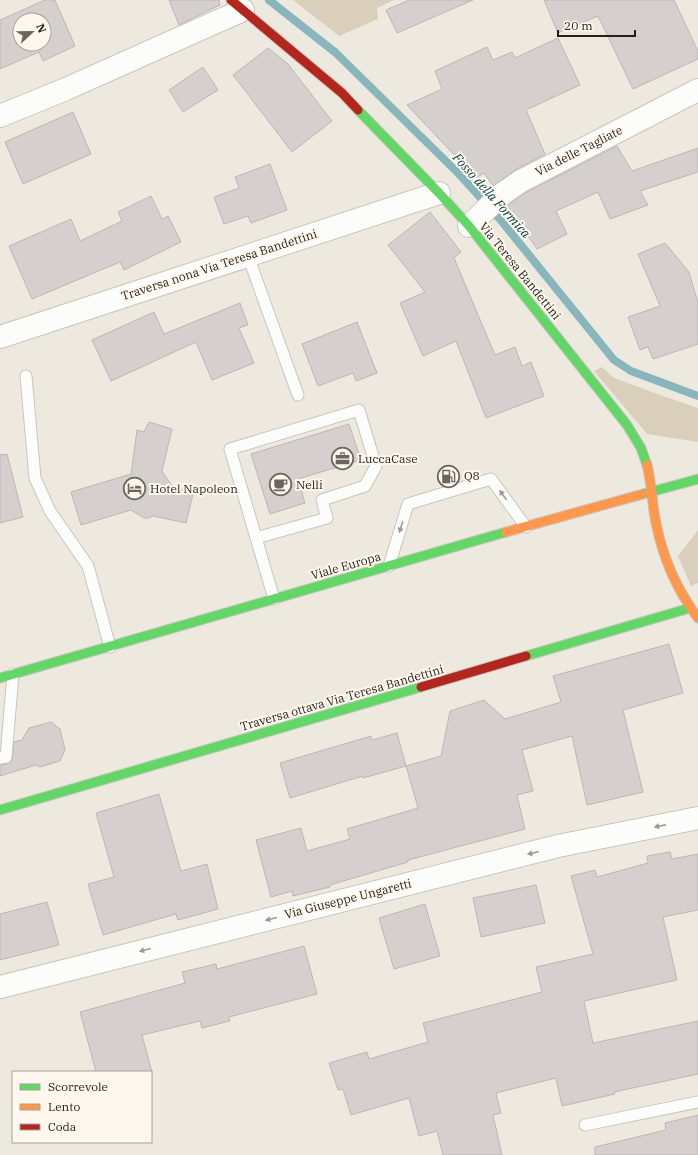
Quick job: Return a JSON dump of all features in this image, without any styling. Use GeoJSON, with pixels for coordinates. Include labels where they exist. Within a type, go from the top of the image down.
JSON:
{"type":"FeatureCollection","features":[{"type":"Feature","properties":{"kind":"street"},"geometry":{"type":"LineString","coordinates":[[0,116],[66,90],[237,5]]}},
{"type":"Feature","properties":{"kind":"street","name":"Via Teresa Bandettini"},"geometry":{"type":"LineString","coordinates":[[237,5],[342,92],[439,193],[474,221],[627,425],[638,444],[646,463],[652,491],[656,523],[668,567],[690,608],[698,618]]}},
{"type":"Feature","properties":{"kind":"street","name":"Via delle Tagliate"},"geometry":{"type":"LineString","coordinates":[[474,221],[502,194],[521,181],[698,90]]}},
{"type":"Feature","properties":{"kind":"street","name":"Traversa nona Via Teresa Bandettini"},"geometry":{"type":"LineString","coordinates":[[0,337],[439,193]]}},
{"type":"Feature","properties":{"kind":"street","name":"Viale Europa"},"geometry":{"type":"LineString","coordinates":[[0,678],[698,479]]}},
{"type":"Feature","properties":{"kind":"street","name":"Traversa ottava Via Teresa Bandettini"},"geometry":{"type":"LineString","coordinates":[[0,810],[690,608]]}},
{"type":"Feature","properties":{"kind":"street","name":"Via Giuseppe Ungaretti"},"geometry":{"type":"LineString","coordinates":[[0,987],[558,846],[698,818]]}},
{"type":"Feature","properties":{"kind":"lane"},"geometry":{"type":"LineString","coordinates":[[248,256],[298,396]]}},
{"type":"Feature","properties":{"kind":"lane"},"geometry":{"type":"LineString","coordinates":[[26,376],[35,478],[50,511],[88,566],[110,647]]}},
{"type":"Feature","properties":{"kind":"lane"},"geometry":{"type":"LineString","coordinates":[[256,538],[327,518],[322,500],[365,486],[376,466],[359,410],[230,449],[274,600]]}},
{"type":"Feature","properties":{"kind":"lane"},"geometry":{"type":"LineString","coordinates":[[389,566],[408,504],[491,479],[526,527]]}},
{"type":"Feature","properties":{"kind":"lane"},"geometry":{"type":"LineString","coordinates":[[0,758],[6,757],[13,674]]}},
{"type":"Feature","properties":{"kind":"lane"},"geometry":{"type":"LineString","coordinates":[[585,1125],[698,1102]]}},
{"type":"Feature","properties":{"kind":"shaded area"},"geometry":{"type":"Polygon","coordinates":[[[293,0],[394,0],[377,8],[378,19],[339,36],[293,0]]]}},
{"type":"Feature","properties":{"kind":"shaded area"},"geometry":{"type":"Polygon","coordinates":[[[602,367],[614,378],[698,408],[698,442],[647,434],[594,371],[602,367]]]}},
{"type":"Feature","properties":{"kind":"shaded area"},"geometry":{"type":"Polygon","coordinates":[[[698,530],[698,583],[691,586],[678,556],[698,530]]]}},
{"type":"Feature","properties":{"kind":"building"},"geometry":{"type":"Polygon","coordinates":[[[45,0],[55,0],[75,46],[43,61],[39,52],[52,52],[52,12],[18,12],[45,0]]]}},
{"type":"Feature","properties":{"kind":"building"},"geometry":{"type":"Polygon","coordinates":[[[169,0],[219,0],[220,5],[179,25],[169,0]]]}},
{"type":"Feature","properties":{"kind":"building"},"geometry":{"type":"Polygon","coordinates":[[[409,0],[473,0],[397,33],[386,10],[409,0]]]}},
{"type":"Feature","properties":{"kind":"building"},"geometry":{"type":"Polygon","coordinates":[[[544,0],[674,0],[698,51],[698,59],[633,89],[598,16],[558,33],[544,0]]]}},
{"type":"Feature","properties":{"kind":"building"},"geometry":{"type":"Polygon","coordinates":[[[12,15],[12,52],[39,52],[0,69],[0,20],[12,15]]]}},
{"type":"Feature","properties":{"kind":"building"},"geometry":{"type":"Polygon","coordinates":[[[558,38],[580,85],[526,110],[545,154],[515,170],[493,186],[484,173],[476,178],[407,105],[442,89],[435,71],[487,47],[493,60],[512,52],[515,58],[558,38]]]}},
{"type":"Feature","properties":{"kind":"building"},"geometry":{"type":"Polygon","coordinates":[[[268,48],[288,64],[332,121],[292,152],[233,75],[268,48]]]}},
{"type":"Feature","properties":{"kind":"building"},"geometry":{"type":"Polygon","coordinates":[[[203,67],[218,90],[183,112],[169,90],[203,67]]]}},
{"type":"Feature","properties":{"kind":"building"},"geometry":{"type":"Polygon","coordinates":[[[73,112],[91,154],[23,184],[5,142],[73,112]]]}},
{"type":"Feature","properties":{"kind":"building"},"geometry":{"type":"Polygon","coordinates":[[[617,146],[632,171],[698,148],[698,172],[640,191],[648,205],[610,219],[598,192],[556,211],[567,234],[537,249],[507,206],[527,192],[617,146]]]}},
{"type":"Feature","properties":{"kind":"building"},"geometry":{"type":"Polygon","coordinates":[[[270,164],[287,210],[251,223],[248,216],[224,224],[214,197],[239,188],[235,177],[270,164]]]}},
{"type":"Feature","properties":{"kind":"building"},"geometry":{"type":"Polygon","coordinates":[[[151,196],[162,219],[168,216],[181,242],[124,270],[120,262],[32,299],[9,246],[71,219],[80,241],[122,221],[118,212],[151,196]]]}},
{"type":"Feature","properties":{"kind":"building"},"geometry":{"type":"Polygon","coordinates":[[[430,212],[461,252],[454,258],[495,355],[515,347],[522,366],[531,362],[544,396],[486,418],[456,341],[423,356],[400,303],[425,292],[388,245],[430,212]]]}},
{"type":"Feature","properties":{"kind":"building"},"geometry":{"type":"Polygon","coordinates":[[[665,243],[689,272],[698,303],[698,344],[653,359],[648,347],[640,350],[628,317],[660,306],[638,254],[665,243]]]}},
{"type":"Feature","properties":{"kind":"building"},"geometry":{"type":"Polygon","coordinates":[[[240,303],[248,325],[239,328],[254,363],[212,380],[196,342],[111,381],[92,340],[154,312],[164,334],[240,303]]]}},
{"type":"Feature","properties":{"kind":"building"},"geometry":{"type":"Polygon","coordinates":[[[357,322],[377,373],[356,381],[353,373],[318,386],[302,344],[357,322]]]}},
{"type":"Feature","properties":{"kind":"building"},"geometry":{"type":"Polygon","coordinates":[[[149,422],[172,429],[162,471],[172,486],[193,494],[186,523],[153,516],[144,518],[131,510],[81,525],[71,492],[131,474],[137,430],[144,432],[149,422]]]}},
{"type":"Feature","properties":{"kind":"building"},"geometry":{"type":"Polygon","coordinates":[[[349,424],[361,460],[298,479],[305,503],[270,514],[251,454],[349,424]]]}},
{"type":"Feature","properties":{"kind":"building"},"geometry":{"type":"Polygon","coordinates":[[[7,454],[23,517],[0,523],[0,455],[7,454]]]}},
{"type":"Feature","properties":{"kind":"building"},"geometry":{"type":"Polygon","coordinates":[[[669,644],[683,693],[623,710],[643,792],[587,805],[572,736],[522,750],[533,791],[517,795],[525,829],[408,860],[408,862],[330,885],[330,887],[293,896],[292,891],[271,897],[256,840],[301,828],[307,851],[350,839],[347,829],[418,808],[406,766],[441,756],[450,711],[484,700],[505,719],[561,702],[553,676],[669,644]]]}},
{"type":"Feature","properties":{"kind":"building"},"geometry":{"type":"Polygon","coordinates":[[[51,722],[60,729],[65,750],[60,761],[40,767],[36,765],[0,776],[0,765],[7,764],[12,760],[14,742],[22,740],[29,728],[51,722]]]}},
{"type":"Feature","properties":{"kind":"building"},"geometry":{"type":"Polygon","coordinates":[[[397,733],[406,766],[363,778],[363,776],[290,798],[280,763],[371,736],[372,740],[397,733]]]}},
{"type":"Feature","properties":{"kind":"building"},"geometry":{"type":"Polygon","coordinates":[[[159,794],[181,871],[207,864],[218,909],[178,920],[176,914],[103,935],[88,884],[114,877],[96,813],[159,794]]]}},
{"type":"Feature","properties":{"kind":"building"},"geometry":{"type":"Polygon","coordinates":[[[670,852],[672,859],[698,854],[698,910],[663,917],[677,980],[584,1001],[593,1043],[698,1021],[698,1074],[614,1092],[615,1094],[562,1106],[556,1078],[496,1093],[501,1113],[493,1115],[502,1155],[443,1155],[437,1131],[419,1136],[409,1098],[351,1115],[343,1089],[338,1090],[329,1063],[367,1052],[369,1059],[428,1042],[423,1023],[542,992],[536,967],[593,954],[571,876],[595,870],[597,877],[648,863],[647,856],[670,852]]]}},
{"type":"Feature","properties":{"kind":"building"},"geometry":{"type":"Polygon","coordinates":[[[536,885],[545,923],[481,937],[473,898],[536,885]]]}},
{"type":"Feature","properties":{"kind":"building"},"geometry":{"type":"Polygon","coordinates":[[[47,902],[59,945],[0,960],[0,914],[47,902]]]}},
{"type":"Feature","properties":{"kind":"building"},"geometry":{"type":"Polygon","coordinates":[[[425,904],[440,956],[394,969],[379,918],[425,904]]]}},
{"type":"Feature","properties":{"kind":"building"},"geometry":{"type":"Polygon","coordinates":[[[304,946],[317,994],[229,1017],[230,1021],[202,1028],[200,1021],[142,1035],[152,1071],[96,1071],[80,1012],[185,983],[182,972],[216,964],[217,969],[304,946]]]}},
{"type":"Feature","properties":{"kind":"building"},"geometry":{"type":"Polygon","coordinates":[[[698,1115],[698,1155],[595,1155],[595,1147],[666,1130],[665,1123],[698,1115]]]}},
{"type":"Feature","properties":{"kind":"waterway","name":"Fosso della Formica"},"geometry":{"type":"LineString","coordinates":[[269,0],[336,53],[459,174],[499,218],[614,360],[631,371],[698,396]]}},
{"type":"Feature","properties":{"kind":"traffic: fast"},"geometry":{"type":"LineString","coordinates":[[358,110],[469,226],[627,425],[641,448],[647,465]]}},
{"type":"Feature","properties":{"kind":"traffic: fast"},"geometry":{"type":"LineString","coordinates":[[643,494],[698,479]]}},
{"type":"Feature","properties":{"kind":"traffic: fast"},"geometry":{"type":"LineString","coordinates":[[0,678],[506,532]]}},
{"type":"Feature","properties":{"kind":"traffic: fast"},"geometry":{"type":"LineString","coordinates":[[526,656],[690,608]]}},
{"type":"Feature","properties":{"kind":"traffic: fast"},"geometry":{"type":"LineString","coordinates":[[0,810],[421,687]]}},
{"type":"Feature","properties":{"kind":"traffic: slow"},"geometry":{"type":"LineString","coordinates":[[647,465],[656,523],[663,549],[677,585],[698,618]]}},
{"type":"Feature","properties":{"kind":"traffic: slow"},"geometry":{"type":"LineString","coordinates":[[506,532],[643,494]]}},
{"type":"Feature","properties":{"kind":"traffic: jam"},"geometry":{"type":"LineString","coordinates":[[231,0],[342,93],[358,110]]}},
{"type":"Feature","properties":{"kind":"traffic: jam"},"geometry":{"type":"LineString","coordinates":[[421,687],[526,656]]}},
{"type":"Feature","properties":{"kind":"place","name":"LuccaCase"},"geometry":{"type":"Point","coordinates":[342,459]}},
{"type":"Feature","properties":{"kind":"place","name":"Q8"},"geometry":{"type":"Point","coordinates":[448,476]}},
{"type":"Feature","properties":{"kind":"place","name":"Nelli"},"geometry":{"type":"Point","coordinates":[280,485]}},
{"type":"Feature","properties":{"kind":"place","name":"Hotel Napoleon"},"geometry":{"type":"Point","coordinates":[135,489]}}]}
